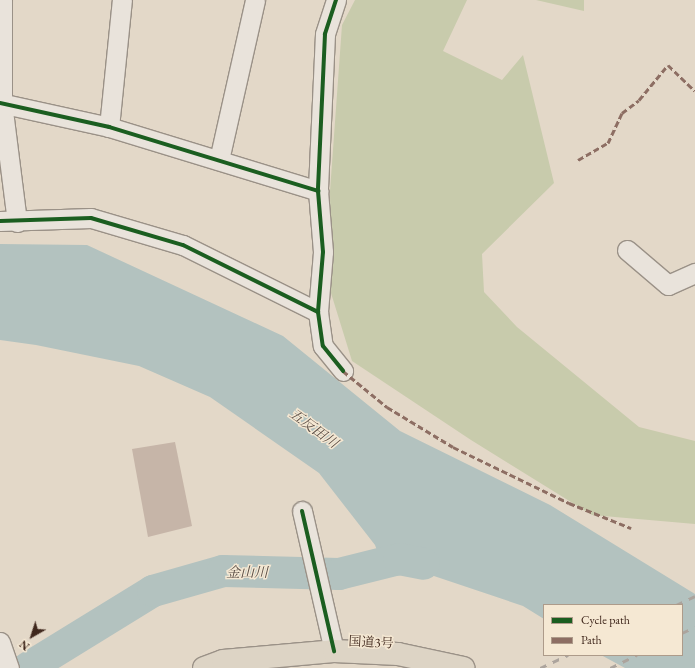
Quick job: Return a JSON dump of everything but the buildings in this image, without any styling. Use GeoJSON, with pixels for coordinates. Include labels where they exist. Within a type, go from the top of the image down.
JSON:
{"type":"FeatureCollection","features":[{"type":"Feature","properties":{"kind":"highway","name":"国道3号"},"geometry":{"type":"LineString","coordinates":[[204,668],[223,661],[332,644],[398,654],[464,668]]}},
{"type":"Feature","properties":{"kind":"street"},"geometry":{"type":"LineString","coordinates":[[2,0],[1,103],[8,221],[91,218],[175,243],[318,312]]}},
{"type":"Feature","properties":{"kind":"street"},"geometry":{"type":"LineString","coordinates":[[109,127],[122,0]]}},
{"type":"Feature","properties":{"kind":"street"},"geometry":{"type":"LineString","coordinates":[[219,160],[255,0]]}},
{"type":"Feature","properties":{"kind":"street"},"geometry":{"type":"LineString","coordinates":[[336,0],[325,34],[318,192],[323,252],[318,312],[323,346],[343,371]]}},
{"type":"Feature","properties":{"kind":"street"},"geometry":{"type":"LineString","coordinates":[[1,103],[109,127],[318,192]]}},
{"type":"Feature","properties":{"kind":"street"},"geometry":{"type":"LineString","coordinates":[[627,250],[668,285],[695,274]]}},
{"type":"Feature","properties":{"kind":"street"},"geometry":{"type":"LineString","coordinates":[[302,511],[332,644]]}},
{"type":"Feature","properties":{"kind":"street"},"geometry":{"type":"LineString","coordinates":[[1,646],[9,668]]}},
{"type":"Feature","properties":{"kind":"green space"},"geometry":{"type":"Polygon","coordinates":[[[355,0],[467,0],[443,51],[502,80],[523,55],[554,183],[482,254],[484,292],[517,327],[639,427],[695,441],[695,524],[592,515],[471,440],[352,361],[331,293],[330,191],[342,25],[355,0]]]}},
{"type":"Feature","properties":{"kind":"green space"},"geometry":{"type":"Polygon","coordinates":[[[536,0],[584,0],[584,11],[536,0]]]}},
{"type":"Feature","properties":{"kind":"water","name":"五反田川"},"geometry":{"type":"Polygon","coordinates":[[[0,244],[87,245],[283,336],[400,431],[550,505],[695,594],[695,668],[625,668],[603,656],[683,656],[683,604],[543,604],[543,618],[523,606],[422,572],[387,577],[375,545],[319,473],[210,397],[139,366],[36,345],[0,340],[0,244]]]}},
{"type":"Feature","properties":{"kind":"waterway","name":"金山川"},"geometry":{"type":"LineString","coordinates":[[28,668],[153,591],[223,571],[339,574],[399,559],[424,564]]}},
{"type":"Feature","properties":{"kind":"railway"},"geometry":{"type":"LineString","coordinates":[[678,604],[695,596]]}},
{"type":"Feature","properties":{"kind":"railway"},"geometry":{"type":"LineString","coordinates":[[683,633],[695,627]]}},
{"type":"Feature","properties":{"kind":"railway"},"geometry":{"type":"LineString","coordinates":[[540,668],[566,656]]}},
{"type":"Feature","properties":{"kind":"railway"},"geometry":{"type":"LineString","coordinates":[[610,668],[635,656]]}},
{"type":"Feature","properties":{"kind":"marked path"},"geometry":{"type":"LineString","coordinates":[[578,160],[608,143],[622,113],[639,100],[668,65],[695,91]]}},
{"type":"Feature","properties":{"kind":"marked path"},"geometry":{"type":"LineString","coordinates":[[343,371],[387,407],[453,447],[569,503],[631,528]]}},
{"type":"Feature","properties":{"kind":"cycle path"},"geometry":{"type":"LineString","coordinates":[[336,0],[325,34],[318,191],[323,252],[318,312],[323,346],[343,371]]}},
{"type":"Feature","properties":{"kind":"cycle path"},"geometry":{"type":"LineString","coordinates":[[0,103],[109,127],[318,191]]}},
{"type":"Feature","properties":{"kind":"cycle path"},"geometry":{"type":"LineString","coordinates":[[0,221],[91,218],[183,245],[318,312]]}},
{"type":"Feature","properties":{"kind":"cycle path"},"geometry":{"type":"LineString","coordinates":[[302,511],[334,651]]}}]}
